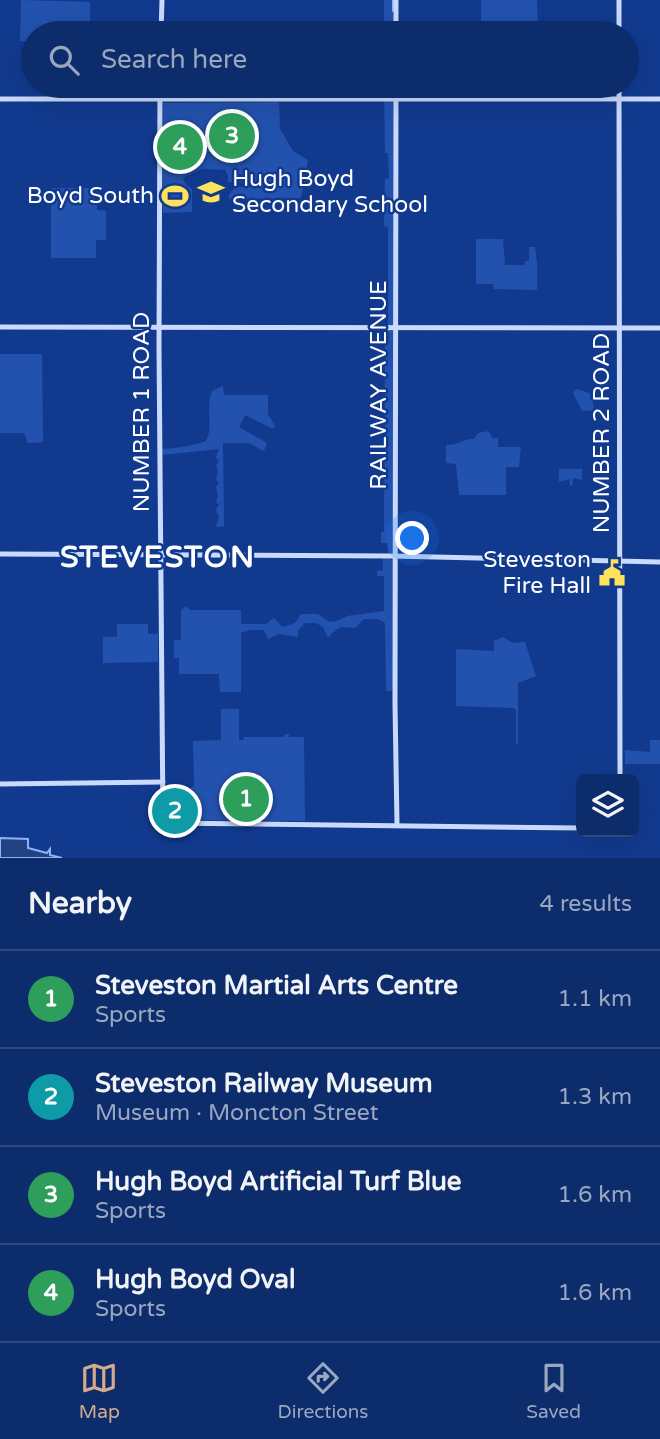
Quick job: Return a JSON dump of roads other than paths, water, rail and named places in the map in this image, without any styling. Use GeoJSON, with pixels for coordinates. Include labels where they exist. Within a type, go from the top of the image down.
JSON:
{"type":"FeatureCollection","features":[{"type":"Feature","properties":{"kind":"street"},"geometry":{"type":"LineString","coordinates":[[162,0],[162,21]]}},
{"type":"Feature","properties":{"kind":"street"},"geometry":{"type":"LineString","coordinates":[[396,0],[396,21]]}},
{"type":"Feature","properties":{"kind":"street"},"geometry":{"type":"LineString","coordinates":[[619,0],[620,21]]}},
{"type":"Feature","properties":{"kind":"street","name":"RAILWAY AVENUE"},"geometry":{"type":"LineString","coordinates":[[396,98],[397,824]]}},
{"type":"Feature","properties":{"kind":"street"},"geometry":{"type":"LineString","coordinates":[[0,99],[660,99]]}},
{"type":"Feature","properties":{"kind":"street","name":"NUMBER 2 ROAD"},"geometry":{"type":"LineString","coordinates":[[619,99],[620,774]]}},
{"type":"Feature","properties":{"kind":"street","name":"NUMBER 1 ROAD"},"geometry":{"type":"LineString","coordinates":[[160,100],[163,822],[397,824]]}},
{"type":"Feature","properties":{"kind":"street"},"geometry":{"type":"LineString","coordinates":[[0,327],[660,328]]}},
{"type":"Feature","properties":{"kind":"street"},"geometry":{"type":"LineString","coordinates":[[0,554],[396,556],[660,562]]}},
{"type":"Feature","properties":{"kind":"street"},"geometry":{"type":"LineString","coordinates":[[0,783],[163,782]]}},
{"type":"Feature","properties":{"kind":"street"},"geometry":{"type":"LineString","coordinates":[[397,824],[576,828]]}},
{"type":"Feature","properties":{"kind":"waterway"},"geometry":{"type":"LineString","coordinates":[[393,0],[393,11]]}},
{"type":"Feature","properties":{"kind":"place","name":"Hugh Boyd Artificial Turf Blue"},"geometry":{"type":"Point","coordinates":[232,136]}},
{"type":"Feature","properties":{"kind":"place","name":"Hugh Boyd Oval"},"geometry":{"type":"Point","coordinates":[180,147]}},
{"type":"Feature","properties":{"kind":"place","name":"Hugh Boyd Secondary School"},"geometry":{"type":"Point","coordinates":[211,192]}},
{"type":"Feature","properties":{"kind":"place","name":"Boyd South"},"geometry":{"type":"Point","coordinates":[175,196]}},
{"type":"Feature","properties":{"kind":"place","name":"Steveston Fire Hall"},"geometry":{"type":"Point","coordinates":[612,573]}},
{"type":"Feature","properties":{"kind":"place","name":"Steveston Martial Arts Centre"},"geometry":{"type":"Point","coordinates":[246,799]}},
{"type":"Feature","properties":{"kind":"place","name":"Steveston Railway Museum"},"geometry":{"type":"Point","coordinates":[175,811]}},
{"type":"Feature","properties":{"kind":"district","name":"STEVESTON"},"geometry":{"type":"Point","coordinates":[158,557]}}]}
